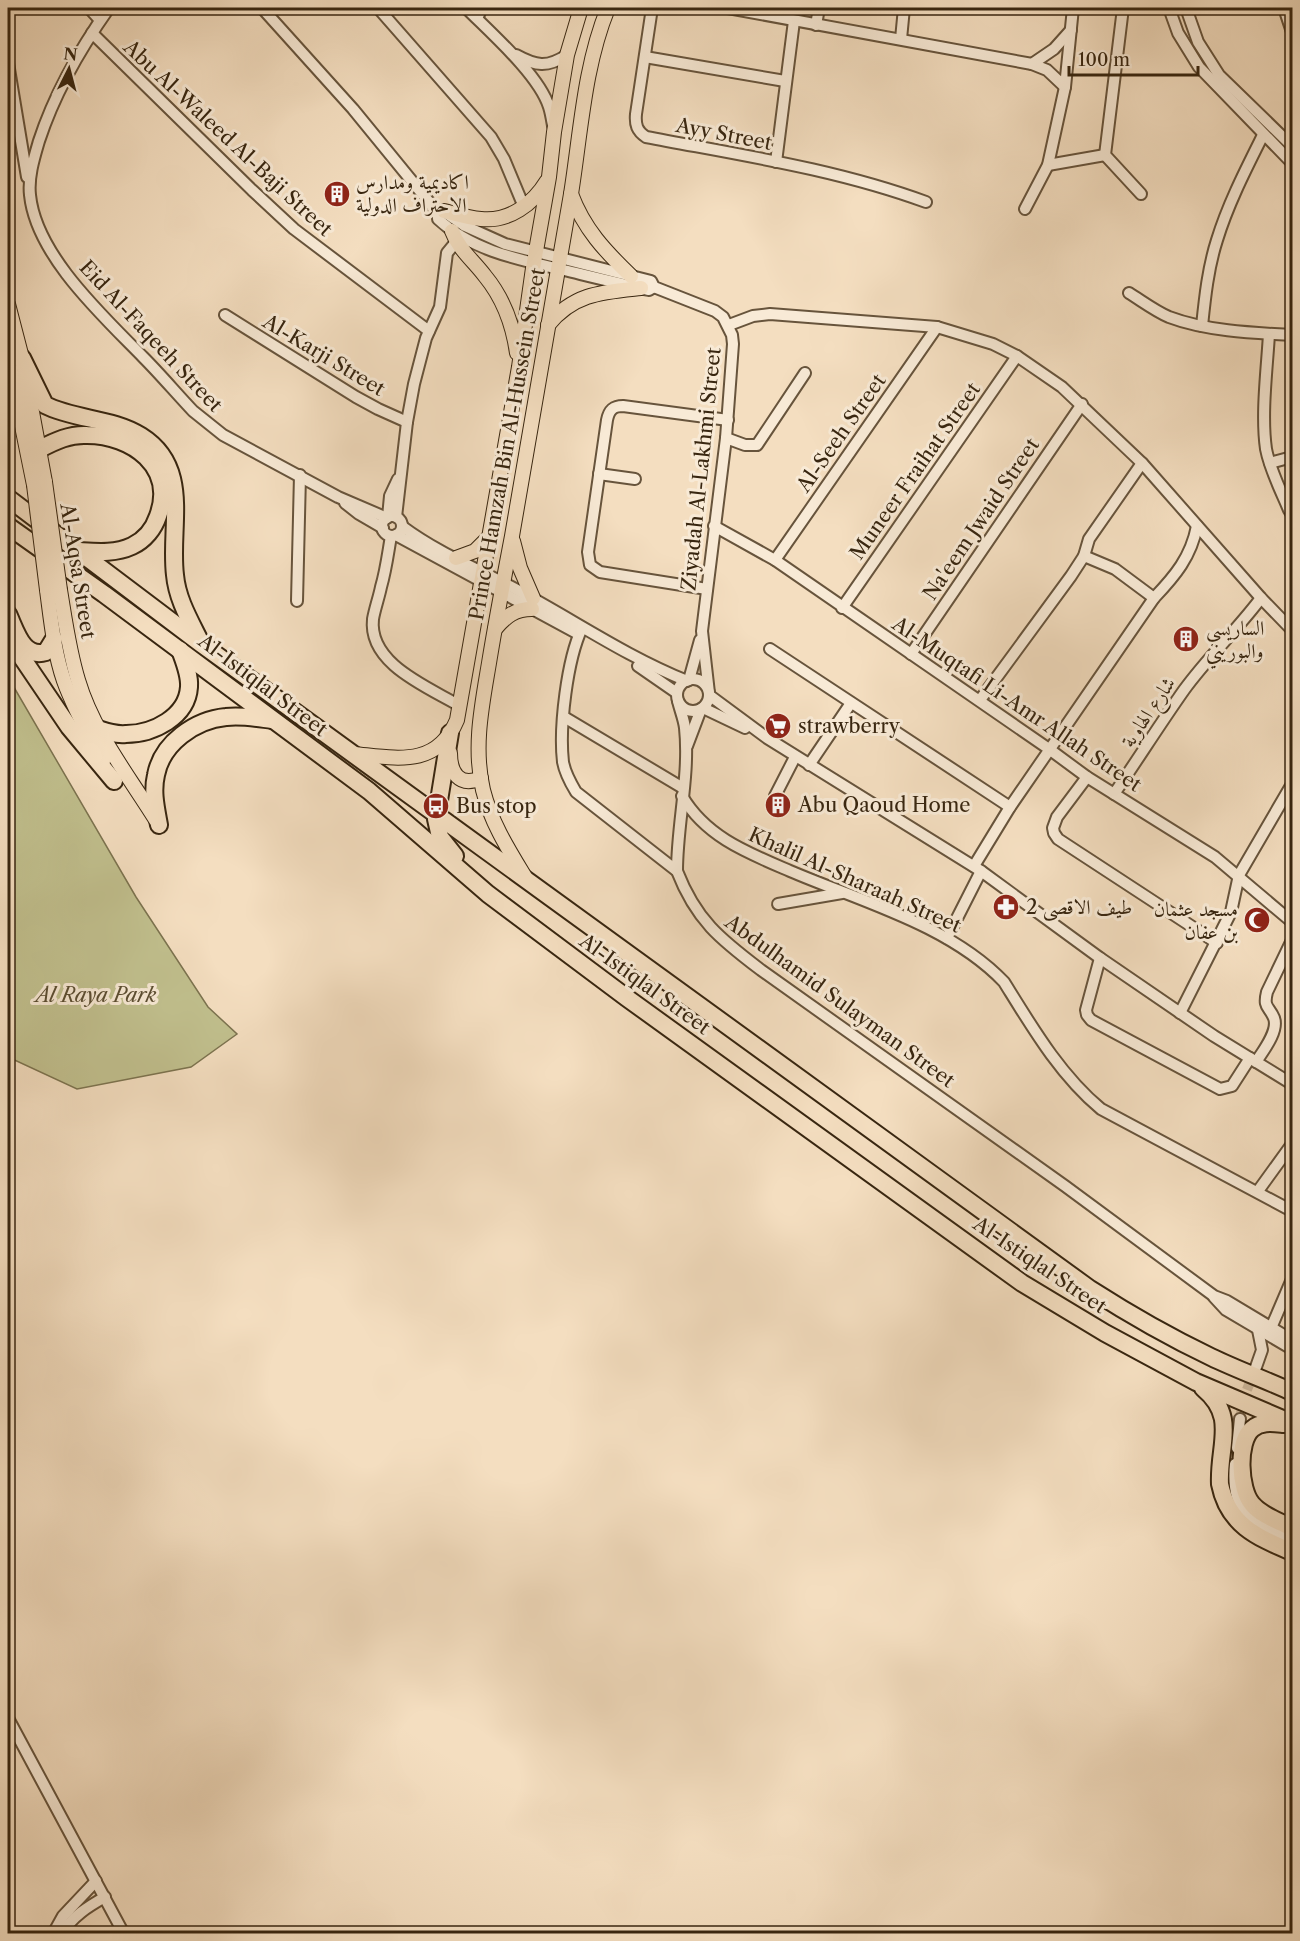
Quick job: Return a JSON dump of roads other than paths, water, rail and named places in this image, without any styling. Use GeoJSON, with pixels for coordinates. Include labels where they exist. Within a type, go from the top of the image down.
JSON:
{"type":"FeatureCollection","features":[{"type":"Feature","properties":{"kind":"highway"},"geometry":{"type":"LineString","coordinates":[[15,358],[45,405],[130,430],[153,445],[163,456],[170,468],[175,492],[176,582],[181,600],[200,643]]}},
{"type":"Feature","properties":{"kind":"highway"},"geometry":{"type":"LineString","coordinates":[[40,449],[71,436],[107,437],[124,442],[141,451],[152,463],[160,478],[163,494],[161,509],[149,533],[133,546],[117,550],[99,553],[77,550]]}},
{"type":"Feature","properties":{"kind":"highway","name":"Al-Istiqlal Street"},"geometry":{"type":"LineString","coordinates":[[8,498],[200,643],[437,813],[527,881],[610,933],[1090,1289],[1175,1340],[1293,1392]]}},
{"type":"Feature","properties":{"kind":"highway","name":"Al-Istiqlal Street"},"geometry":{"type":"LineString","coordinates":[[12,535],[180,650],[275,720],[369,791],[488,894],[618,991],[1022,1283],[1105,1333],[1196,1382],[1293,1424]]}},
{"type":"Feature","properties":{"kind":"highway"},"geometry":{"type":"LineString","coordinates":[[8,614],[19,638],[29,652],[35,654],[46,652],[54,639]]}},
{"type":"Feature","properties":{"kind":"highway"},"geometry":{"type":"LineString","coordinates":[[8,637],[69,728],[114,781]]}},
{"type":"Feature","properties":{"kind":"highway"},"geometry":{"type":"LineString","coordinates":[[98,729],[126,734],[157,727],[172,718],[186,699],[189,687],[180,650]]}},
{"type":"Feature","properties":{"kind":"highway"},"geometry":{"type":"LineString","coordinates":[[159,825],[155,804],[156,775],[160,760],[179,737],[208,721],[226,717],[275,720]]}},
{"type":"Feature","properties":{"kind":"highway"},"geometry":{"type":"LineString","coordinates":[[450,733],[436,826],[440,837],[459,861],[463,873]]}},
{"type":"Feature","properties":{"kind":"highway"},"geometry":{"type":"LineString","coordinates":[[1196,1382],[1213,1396],[1222,1413],[1224,1425],[1220,1484],[1230,1511],[1235,1519],[1250,1532],[1293,1552]]}},
{"type":"Feature","properties":{"kind":"highway"},"geometry":{"type":"LineString","coordinates":[[1293,1424],[1263,1423],[1252,1429],[1245,1440],[1242,1479],[1245,1492],[1252,1504],[1263,1513],[1293,1528]]}},
{"type":"Feature","properties":{"kind":"main road","name":"Prince Hamzah Bin Al-Hussein Street"},"geometry":{"type":"LineString","coordinates":[[354,754],[401,758],[419,756],[435,749],[450,733],[457,720],[519,367],[567,55],[581,8]]}},
{"type":"Feature","properties":{"kind":"main road","name":"Prince Hamzah Bin Al-Hussein Street"},"geometry":{"type":"LineString","coordinates":[[527,881],[495,825],[486,802],[478,754],[480,724],[571,192],[589,70],[595,43],[608,8]]}},
{"type":"Feature","properties":{"kind":"main road"},"geometry":{"type":"LineString","coordinates":[[441,212],[487,220],[502,217],[524,207],[542,189],[549,177]]}},
{"type":"Feature","properties":{"kind":"main road"},"geometry":{"type":"LineString","coordinates":[[571,192],[580,216],[593,237],[631,276]]}},
{"type":"Feature","properties":{"kind":"main road"},"geometry":{"type":"LineString","coordinates":[[454,236],[502,301],[512,326],[519,367]]}},
{"type":"Feature","properties":{"kind":"main road"},"geometry":{"type":"LineString","coordinates":[[548,325],[568,306],[584,297],[612,291],[648,288]]}},
{"type":"Feature","properties":{"kind":"main road","name":"Al-Aqsa Street"},"geometry":{"type":"LineString","coordinates":[[8,304],[15,358],[39,484],[53,590],[54,639],[61,672],[73,704],[114,781]]}},
{"type":"Feature","properties":{"kind":"main road","name":"Al-Aqsa Street"},"geometry":{"type":"LineString","coordinates":[[15,358],[40,449],[39,484]]}},
{"type":"Feature","properties":{"kind":"main road"},"geometry":{"type":"LineString","coordinates":[[456,558],[475,552],[490,536]]}},
{"type":"Feature","properties":{"kind":"main road"},"geometry":{"type":"LineString","coordinates":[[495,629],[511,614],[532,604],[512,536]]}},
{"type":"Feature","properties":{"kind":"main road","name":"Al-Aqsa Street"},"geometry":{"type":"LineString","coordinates":[[53,590],[78,681],[98,729],[159,825]]}},
{"type":"Feature","properties":{"kind":"main road"},"geometry":{"type":"LineString","coordinates":[[450,733],[450,765],[454,773],[465,780],[473,781],[481,778]]}},
{"type":"Feature","properties":{"kind":"street"},"geometry":{"type":"LineString","coordinates":[[88,8],[100,20]]}},
{"type":"Feature","properties":{"kind":"street","name":"Eid Al-Faqeeh Street"},"geometry":{"type":"LineString","coordinates":[[108,8],[53,102],[34,156],[29,192],[32,210],[45,243],[77,287],[206,423],[223,435],[338,497],[388,520]]}},
{"type":"Feature","properties":{"kind":"street"},"geometry":{"type":"LineString","coordinates":[[262,8],[328,79],[441,212],[485,236],[535,257]]}},
{"type":"Feature","properties":{"kind":"street"},"geometry":{"type":"LineString","coordinates":[[378,8],[491,137],[504,159],[524,207]]}},
{"type":"Feature","properties":{"kind":"street"},"geometry":{"type":"LineString","coordinates":[[466,8],[510,52],[534,81],[549,106],[554,132]]}},
{"type":"Feature","properties":{"kind":"street"},"geometry":{"type":"LineString","coordinates":[[477,18],[482,8]]}},
{"type":"Feature","properties":{"kind":"street","name":"Ayy Street"},"geometry":{"type":"LineString","coordinates":[[652,8],[635,122],[640,134],[851,178],[926,202]]}},
{"type":"Feature","properties":{"kind":"street"},"geometry":{"type":"LineString","coordinates":[[733,8],[1032,64],[1054,75],[1065,87]]}},
{"type":"Feature","properties":{"kind":"street"},"geometry":{"type":"LineString","coordinates":[[816,25],[819,8]]}},
{"type":"Feature","properties":{"kind":"street"},"geometry":{"type":"LineString","coordinates":[[901,39],[904,8]]}},
{"type":"Feature","properties":{"kind":"street"},"geometry":{"type":"LineString","coordinates":[[1025,209],[1048,165],[1065,87],[1073,8]]}},
{"type":"Feature","properties":{"kind":"street"},"geometry":{"type":"LineString","coordinates":[[1123,8],[1105,155],[1141,194]]}},
{"type":"Feature","properties":{"kind":"street"},"geometry":{"type":"LineString","coordinates":[[1169,8],[1183,42],[1198,67],[1293,163]]}},
{"type":"Feature","properties":{"kind":"street"},"geometry":{"type":"LineString","coordinates":[[1186,8],[1198,42],[1219,75],[1293,146]]}},
{"type":"Feature","properties":{"kind":"street"},"geometry":{"type":"LineString","coordinates":[[1284,8],[1293,32]]}},
{"type":"Feature","properties":{"kind":"street"},"geometry":{"type":"LineString","coordinates":[[776,162],[794,21]]}},
{"type":"Feature","properties":{"kind":"street"},"geometry":{"type":"LineString","coordinates":[[1032,64],[1054,49],[1071,29]]}},
{"type":"Feature","properties":{"kind":"street","name":"Abu Al-Waleed Al-Baji Street"},"geometry":{"type":"LineString","coordinates":[[92,33],[294,229],[429,332]]}},
{"type":"Feature","properties":{"kind":"street"},"geometry":{"type":"LineString","coordinates":[[510,52],[531,63],[544,65],[567,55]]}},
{"type":"Feature","properties":{"kind":"street"},"geometry":{"type":"LineString","coordinates":[[645,57],[785,81]]}},
{"type":"Feature","properties":{"kind":"street"},"geometry":{"type":"LineString","coordinates":[[8,63],[29,192]]}},
{"type":"Feature","properties":{"kind":"street"},"geometry":{"type":"LineString","coordinates":[[1202,326],[1207,282],[1216,243],[1243,176],[1263,135]]}},
{"type":"Feature","properties":{"kind":"street"},"geometry":{"type":"LineString","coordinates":[[1048,165],[1105,155]]}},
{"type":"Feature","properties":{"kind":"street"},"geometry":{"type":"LineString","coordinates":[[441,212],[438,219],[454,236],[482,246],[559,263]]}},
{"type":"Feature","properties":{"kind":"street"},"geometry":{"type":"LineString","coordinates":[[454,236],[447,253],[440,307],[429,332],[414,384],[399,476],[386,534],[397,533],[426,543],[440,554],[580,631],[637,665],[678,697],[685,709],[690,711],[702,709],[767,738]]}},
{"type":"Feature","properties":{"kind":"street","name":"Ziyadah Al-Lakhmi Street"},"geometry":{"type":"LineString","coordinates":[[559,263],[651,281],[648,288]]}},
{"type":"Feature","properties":{"kind":"street","name":"Ziyadah Al-Lakhmi Street"},"geometry":{"type":"LineString","coordinates":[[559,263],[648,288],[715,311],[729,325],[733,344],[726,438],[702,631],[688,680]]}},
{"type":"Feature","properties":{"kind":"street"},"geometry":{"type":"LineString","coordinates":[[1129,293],[1166,316],[1202,326],[1293,335]]}},
{"type":"Feature","properties":{"kind":"street"},"geometry":{"type":"LineString","coordinates":[[729,325],[753,316],[770,314],[937,327],[993,344],[1017,356],[1082,404],[1142,463],[1261,598],[1293,630]]}},
{"type":"Feature","properties":{"kind":"street","name":"Al-Karji Street"},"geometry":{"type":"LineString","coordinates":[[225,315],[356,397],[406,422]]}},
{"type":"Feature","properties":{"kind":"street","name":"Al-Seeh Street"},"geometry":{"type":"LineString","coordinates":[[775,560],[937,327]]}},
{"type":"Feature","properties":{"kind":"street"},"geometry":{"type":"LineString","coordinates":[[1269,334],[1265,434],[1270,464],[1289,510],[1293,514]]}},
{"type":"Feature","properties":{"kind":"street","name":"Muneer Fraihat Street"},"geometry":{"type":"LineString","coordinates":[[842,608],[1017,356]]}},
{"type":"Feature","properties":{"kind":"street"},"geometry":{"type":"LineString","coordinates":[[726,438],[745,445],[758,445],[805,374]]}},
{"type":"Feature","properties":{"kind":"street","name":"Na'eem Jwaid Street"},"geometry":{"type":"LineString","coordinates":[[911,654],[1082,404]]}},
{"type":"Feature","properties":{"kind":"street"},"geometry":{"type":"LineString","coordinates":[[706,589],[600,572],[590,565],[588,552],[609,413],[617,406],[728,420]]}},
{"type":"Feature","properties":{"kind":"street"},"geometry":{"type":"LineString","coordinates":[[1270,464],[1293,457]]}},
{"type":"Feature","properties":{"kind":"street"},"geometry":{"type":"LineString","coordinates":[[980,700],[1071,576],[1084,556],[1089,539],[1142,463]]}},
{"type":"Feature","properties":{"kind":"street"},"geometry":{"type":"LineString","coordinates":[[599,474],[635,479]]}},
{"type":"Feature","properties":{"kind":"street"},"geometry":{"type":"LineString","coordinates":[[297,601],[300,475]]}},
{"type":"Feature","properties":{"kind":"street"},"geometry":{"type":"LineString","coordinates":[[388,520],[401,521],[373,620],[375,641],[392,664],[460,706]]}},
{"type":"Feature","properties":{"kind":"street","name":"Al-Muqtafi Li-Amr Allah Street"},"geometry":{"type":"LineString","coordinates":[[714,526],[775,560],[842,608],[980,700],[1087,777],[1215,856],[1293,922]]}},
{"type":"Feature","properties":{"kind":"street"},"geometry":{"type":"LineString","coordinates":[[947,938],[978,869],[1010,807],[1154,598],[1172,579],[1191,550],[1197,526]]}},
{"type":"Feature","properties":{"kind":"street"},"geometry":{"type":"LineString","coordinates":[[440,554],[456,558],[482,577]]}},
{"type":"Feature","properties":{"kind":"street"},"geometry":{"type":"LineString","coordinates":[[1084,556],[1115,569],[1154,598]]}},
{"type":"Feature","properties":{"kind":"street","name":"شارع الهاوية"},"geometry":{"type":"LineString","coordinates":[[1114,794],[1184,690],[1261,598]]}},
{"type":"Feature","properties":{"kind":"street"},"geometry":{"type":"LineString","coordinates":[[580,631],[688,680],[702,682],[709,694],[767,738],[978,869],[1180,1013],[1293,1084]]}},
{"type":"Feature","properties":{"kind":"street","name":"Abdulhamid Sulayman Street"},"geometry":{"type":"LineString","coordinates":[[580,631],[568,678],[562,739],[563,763],[576,792],[677,871],[684,890],[702,919],[721,940],[1065,1186],[1214,1296]]}},
{"type":"Feature","properties":{"kind":"street","name":"Ziyadah Al-Lakhmi Street"},"geometry":{"type":"LineString","coordinates":[[702,631],[709,694]]}},
{"type":"Feature","properties":{"kind":"street"},"geometry":{"type":"LineString","coordinates":[[770,649],[1010,807]]}},
{"type":"Feature","properties":{"kind":"street"},"geometry":{"type":"LineString","coordinates":[[677,871],[686,749],[685,726],[678,697],[681,686],[688,680]]}},
{"type":"Feature","properties":{"kind":"street"},"geometry":{"type":"LineString","coordinates":[[686,749],[702,709],[708,703],[709,694]]}},
{"type":"Feature","properties":{"kind":"street"},"geometry":{"type":"LineString","coordinates":[[809,765],[851,703]]}},
{"type":"Feature","properties":{"kind":"street"},"geometry":{"type":"LineString","coordinates":[[564,717],[683,792]]}},
{"type":"Feature","properties":{"kind":"street"},"geometry":{"type":"LineString","coordinates":[[775,796],[795,757]]}},
{"type":"Feature","properties":{"kind":"street"},"geometry":{"type":"LineString","coordinates":[[1087,777],[1054,822],[1054,833],[1058,838],[1217,943]]}},
{"type":"Feature","properties":{"kind":"street"},"geometry":{"type":"LineString","coordinates":[[1180,1013],[1231,912],[1239,875],[1293,784]]}},
{"type":"Feature","properties":{"kind":"street","name":"Khalil Al-Sharaah Street"},"geometry":{"type":"LineString","coordinates":[[683,792],[696,815],[713,831],[739,849],[842,893],[869,902],[947,938],[992,970],[1004,982],[1065,1074],[1086,1097],[1101,1109],[1293,1211]]}},
{"type":"Feature","properties":{"kind":"street"},"geometry":{"type":"LineString","coordinates":[[778,904],[842,893]]}},
{"type":"Feature","properties":{"kind":"street"},"geometry":{"type":"LineString","coordinates":[[1100,958],[1086,1010],[1091,1020],[1220,1089],[1232,1086],[1275,1027],[1274,1018],[1265,1000],[1293,940]]}},
{"type":"Feature","properties":{"kind":"street"},"geometry":{"type":"LineString","coordinates":[[1258,1191],[1293,1144]]}},
{"type":"Feature","properties":{"kind":"street"},"geometry":{"type":"LineString","coordinates":[[1271,1328],[1293,1279]]}},
{"type":"Feature","properties":{"kind":"street"},"geometry":{"type":"LineString","coordinates":[[1214,1296],[1227,1301],[1271,1328],[1290,1345]]}},
{"type":"Feature","properties":{"kind":"street"},"geometry":{"type":"LineString","coordinates":[[1214,1296],[1222,1307],[1258,1330],[1290,1345]]}},
{"type":"Feature","properties":{"kind":"street"},"geometry":{"type":"LineString","coordinates":[[1256,1367],[1262,1345],[1258,1330]]}},
{"type":"Feature","properties":{"kind":"street"},"geometry":{"type":"LineString","coordinates":[[1261,1355],[1274,1346],[1290,1345]]}},
{"type":"Feature","properties":{"kind":"street"},"geometry":{"type":"LineString","coordinates":[[1240,1419],[1234,1484],[1238,1501],[1255,1522],[1293,1540]]}},
{"type":"Feature","properties":{"kind":"street"},"geometry":{"type":"LineString","coordinates":[[8,1718],[124,1934]]}},
{"type":"Feature","properties":{"kind":"street"},"geometry":{"type":"LineString","coordinates":[[53,1934],[96,1881]]}},
{"type":"Feature","properties":{"kind":"street"},"geometry":{"type":"LineString","coordinates":[[62,1934],[65,1922],[105,1897]]}},
{"type":"Feature","properties":{"kind":"tunnel"},"geometry":{"type":"LineString","coordinates":[[1240,1419],[1244,1397],[1255,1370]]}},
{"type":"Feature","properties":{"kind":"place","name":"اكاديمية ومدارس الاحتراف الدولية"},"geometry":{"type":"Point","coordinates":[337,194]}},
{"type":"Feature","properties":{"kind":"place","name":"الساريسي والبوريني"},"geometry":{"type":"Point","coordinates":[1186,639]}},
{"type":"Feature","properties":{"kind":"place","name":"strawberry"},"geometry":{"type":"Point","coordinates":[778,726]}},
{"type":"Feature","properties":{"kind":"place","name":"Abu Qaoud Home"},"geometry":{"type":"Point","coordinates":[778,805]}},
{"type":"Feature","properties":{"kind":"place","name":"Bus stop"},"geometry":{"type":"Point","coordinates":[436,806]}},
{"type":"Feature","properties":{"kind":"place","name":"طيف الاقصى 2"},"geometry":{"type":"Point","coordinates":[1006,907]}},
{"type":"Feature","properties":{"kind":"place","name":"مسجد عثمان بن عفان"},"geometry":{"type":"Point","coordinates":[1257,920]}},
{"type":"Feature","properties":{"kind":"park label","name":"Al Raya Park"},"geometry":{"type":"Point","coordinates":[96,995]}}]}
